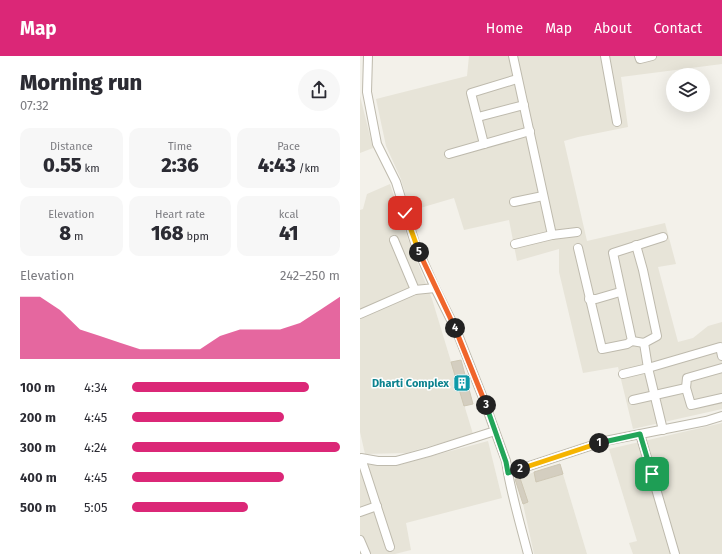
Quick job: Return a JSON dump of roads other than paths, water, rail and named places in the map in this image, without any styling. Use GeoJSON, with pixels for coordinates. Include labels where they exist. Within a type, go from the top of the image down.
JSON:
{"type":"FeatureCollection","features":[{"type":"Feature","properties":{"kind":"street"},"geometry":{"type":"LineString","coordinates":[[368,56],[364,92],[377,144],[396,182],[415,243],[457,332],[495,431],[506,462],[512,495],[528,554]]}},
{"type":"Feature","properties":{"kind":"street"},"geometry":{"type":"LineString","coordinates":[[512,56],[530,131],[552,235]]}},
{"type":"Feature","properties":{"kind":"street"},"geometry":{"type":"LineString","coordinates":[[605,56],[617,122]]}},
{"type":"Feature","properties":{"kind":"street"},"geometry":{"type":"LineString","coordinates":[[639,56],[640,58],[652,56]]}},
{"type":"Feature","properties":{"kind":"street"},"geometry":{"type":"LineString","coordinates":[[484,144],[471,93],[517,79]]}},
{"type":"Feature","properties":{"kind":"street"},"geometry":{"type":"LineString","coordinates":[[478,117],[524,105]]}},
{"type":"Feature","properties":{"kind":"street"},"geometry":{"type":"LineString","coordinates":[[449,154],[530,131]]}},
{"type":"Feature","properties":{"kind":"street"},"geometry":{"type":"LineString","coordinates":[[514,202],[543,196]]}},
{"type":"Feature","properties":{"kind":"street"},"geometry":{"type":"LineString","coordinates":[[515,244],[552,235],[577,232]]}},
{"type":"Feature","properties":{"kind":"street"},"geometry":{"type":"LineString","coordinates":[[632,341],[612,253],[663,237]]}},
{"type":"Feature","properties":{"kind":"street"},"geometry":{"type":"LineString","coordinates":[[394,240],[415,290]]}},
{"type":"Feature","properties":{"kind":"street"},"geometry":{"type":"LineString","coordinates":[[578,248],[602,349],[627,344],[632,341],[644,343],[657,336],[636,245]]}},
{"type":"Feature","properties":{"kind":"street"},"geometry":{"type":"LineString","coordinates":[[360,314],[415,290],[435,288]]}},
{"type":"Feature","properties":{"kind":"street"},"geometry":{"type":"LineString","coordinates":[[589,299],[596,299],[620,292]]}},
{"type":"Feature","properties":{"kind":"street"},"geometry":{"type":"LineString","coordinates":[[644,343],[648,368],[663,430]]}},
{"type":"Feature","properties":{"kind":"street"},"geometry":{"type":"LineString","coordinates":[[623,374],[720,347],[722,356]]}},
{"type":"Feature","properties":{"kind":"street"},"geometry":{"type":"LineString","coordinates":[[722,368],[687,378],[686,388],[691,405],[722,398]]}},
{"type":"Feature","properties":{"kind":"street"},"geometry":{"type":"LineString","coordinates":[[633,400],[686,388]]}},
{"type":"Feature","properties":{"kind":"street"},"geometry":{"type":"LineString","coordinates":[[508,473],[605,441],[706,421],[722,416]]}},
{"type":"Feature","properties":{"kind":"street"},"geometry":{"type":"LineString","coordinates":[[390,547],[361,458],[378,461],[396,460],[429,452],[495,431]]}},
{"type":"Feature","properties":{"kind":"street"},"geometry":{"type":"LineString","coordinates":[[640,434],[675,554]]}},
{"type":"Feature","properties":{"kind":"street"},"geometry":{"type":"LineString","coordinates":[[360,512],[377,506]]}},
{"type":"Feature","properties":{"kind":"street"},"geometry":{"type":"LineString","coordinates":[[360,540],[366,554]]}},
{"type":"Feature","properties":{"kind":"place","name":"Dharti Complex"},"geometry":{"type":"Point","coordinates":[462,383]}}]}
